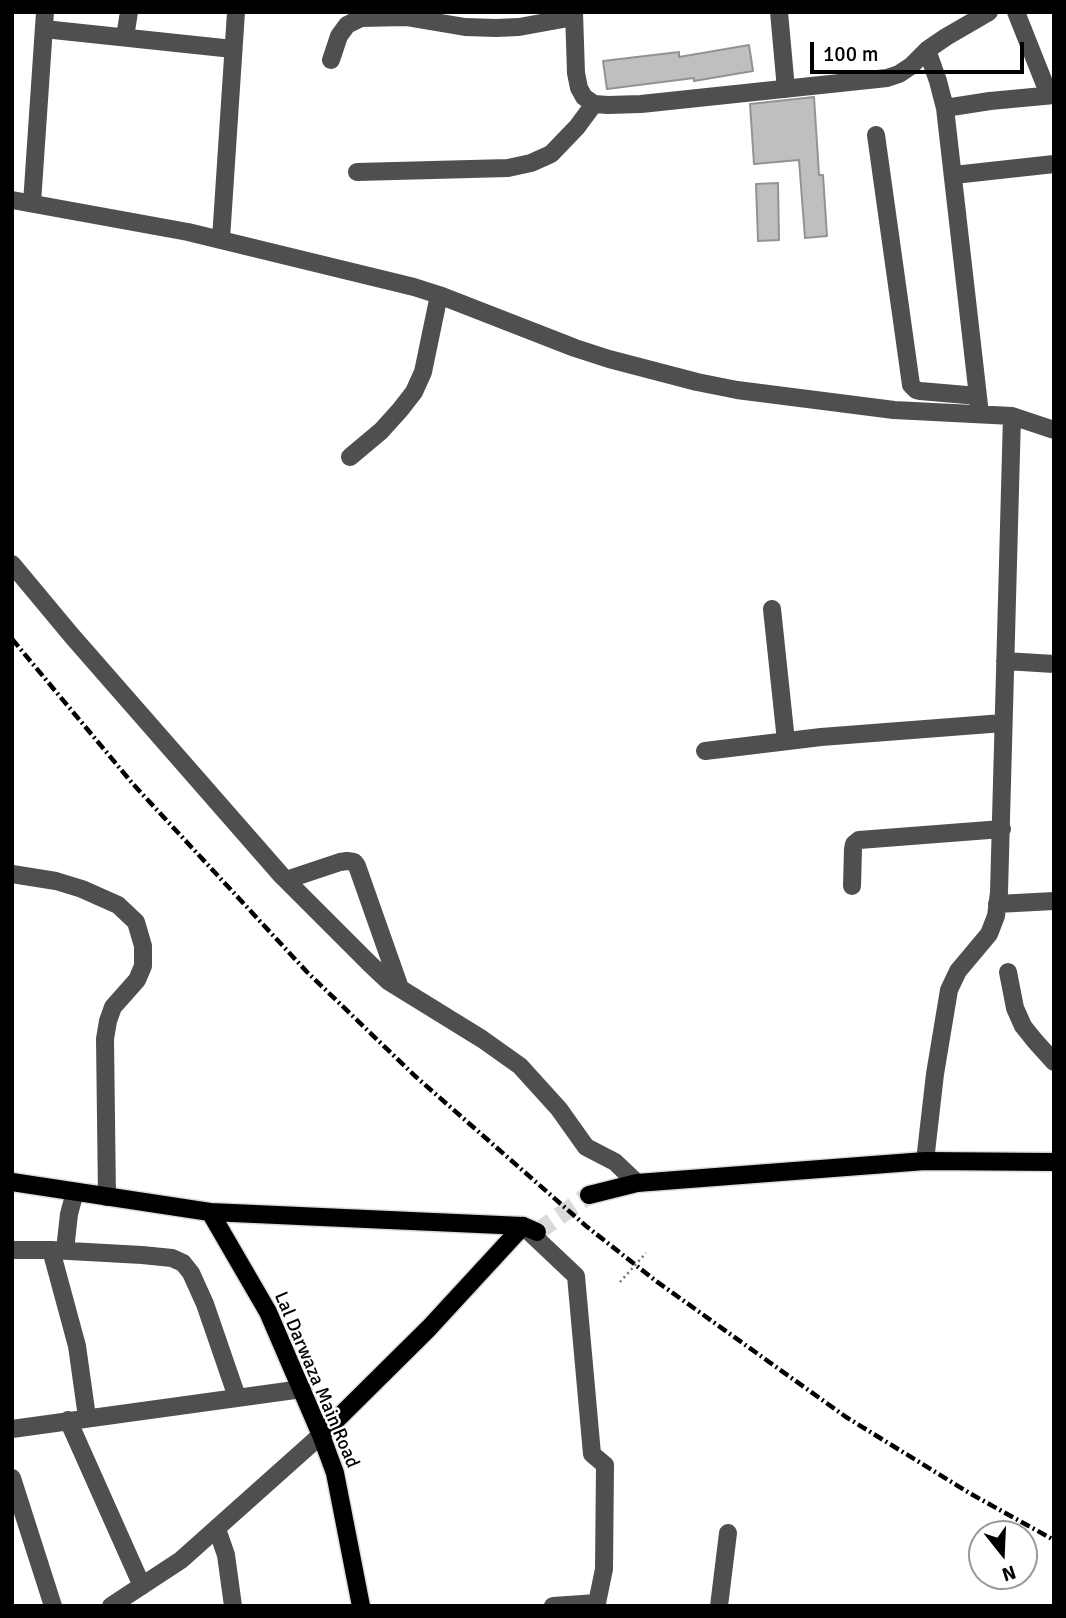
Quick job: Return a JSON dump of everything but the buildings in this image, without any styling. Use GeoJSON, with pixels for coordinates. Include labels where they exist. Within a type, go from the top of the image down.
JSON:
{"type":"FeatureCollection","features":[{"type":"Feature","properties":{"kind":"main road"},"geometry":{"type":"LineString","coordinates":[[589,1195],[637,1183],[925,1161],[1054,1162]]}},
{"type":"Feature","properties":{"kind":"main road"},"geometry":{"type":"LineString","coordinates":[[12,1182],[210,1212],[530,1229]]}},
{"type":"Feature","properties":{"kind":"main road","name":"Lal Darwaza Main Road"},"geometry":{"type":"LineString","coordinates":[[210,1212],[268,1311],[321,1435],[335,1473],[361,1606]]}},
{"type":"Feature","properties":{"kind":"main road"},"geometry":{"type":"LineString","coordinates":[[321,1435],[530,1229]]}},
{"type":"Feature","properties":{"kind":"street"},"geometry":{"type":"LineString","coordinates":[[125,37],[129,12]]}},
{"type":"Feature","properties":{"kind":"street"},"geometry":{"type":"LineString","coordinates":[[221,239],[236,12]]}},
{"type":"Feature","properties":{"kind":"street"},"geometry":{"type":"LineString","coordinates":[[779,12],[786,89]]}},
{"type":"Feature","properties":{"kind":"street"},"geometry":{"type":"LineString","coordinates":[[331,60],[339,36],[348,25],[361,18],[406,17],[465,27],[496,28],[519,27],[574,15],[576,73],[584,97],[594,104],[640,104],[887,78],[899,74],[927,50],[989,12]]}},
{"type":"Feature","properties":{"kind":"street"},"geometry":{"type":"LineString","coordinates":[[945,108],[1051,95],[1016,12]]}},
{"type":"Feature","properties":{"kind":"street"},"geometry":{"type":"LineString","coordinates":[[32,203],[45,21],[125,37],[233,49]]}},
{"type":"Feature","properties":{"kind":"street"},"geometry":{"type":"LineString","coordinates":[[927,50],[945,108],[979,405]]}},
{"type":"Feature","properties":{"kind":"street"},"geometry":{"type":"LineString","coordinates":[[357,172],[508,168],[531,163],[551,154],[577,127],[594,104]]}},
{"type":"Feature","properties":{"kind":"street"},"geometry":{"type":"LineString","coordinates":[[876,135],[911,385],[916,390],[979,405],[1054,430]]}},
{"type":"Feature","properties":{"kind":"street"},"geometry":{"type":"LineString","coordinates":[[954,175],[1054,164]]}},
{"type":"Feature","properties":{"kind":"street"},"geometry":{"type":"LineString","coordinates":[[12,200],[221,239],[439,295],[575,348],[698,382],[737,390],[894,410],[979,405]]}},
{"type":"Feature","properties":{"kind":"street"},"geometry":{"type":"LineString","coordinates":[[350,457],[382,431],[414,392],[423,372],[439,295]]}},
{"type":"Feature","properties":{"kind":"street"},"geometry":{"type":"LineString","coordinates":[[925,1161],[949,990],[958,971],[989,934],[996,916],[1002,829],[1012,416]]}},
{"type":"Feature","properties":{"kind":"street"},"geometry":{"type":"LineString","coordinates":[[12,564],[286,880],[379,974],[520,1066],[559,1109],[586,1147],[615,1162],[637,1183]]}},
{"type":"Feature","properties":{"kind":"street"},"geometry":{"type":"LineString","coordinates":[[772,609],[786,741]]}},
{"type":"Feature","properties":{"kind":"street"},"geometry":{"type":"LineString","coordinates":[[1005,662],[1054,664]]}},
{"type":"Feature","properties":{"kind":"street"},"geometry":{"type":"LineString","coordinates":[[705,751],[786,741],[1003,723]]}},
{"type":"Feature","properties":{"kind":"street"},"geometry":{"type":"LineString","coordinates":[[852,886],[853,849],[859,840],[1002,829]]}},
{"type":"Feature","properties":{"kind":"street"},"geometry":{"type":"LineString","coordinates":[[286,880],[346,860],[354,862],[400,988]]}},
{"type":"Feature","properties":{"kind":"street"},"geometry":{"type":"LineString","coordinates":[[12,874],[57,881],[82,889],[117,905],[136,922],[143,946],[143,966],[137,980],[113,1007],[105,1039],[107,1197]]}},
{"type":"Feature","properties":{"kind":"street"},"geometry":{"type":"LineString","coordinates":[[997,904],[1054,901]]}},
{"type":"Feature","properties":{"kind":"street"},"geometry":{"type":"LineString","coordinates":[[1008,972],[1015,1008],[1023,1026],[1054,1062]]}},
{"type":"Feature","properties":{"kind":"street"},"geometry":{"type":"LineString","coordinates":[[75,1192],[58,1250],[77,1346],[87,1417]]}},
{"type":"Feature","properties":{"kind":"street"},"geometry":{"type":"LineString","coordinates":[[530,1229],[576,1276],[592,1454],[606,1465],[604,1569],[597,1603],[552,1606]]}},
{"type":"Feature","properties":{"kind":"street"},"geometry":{"type":"LineString","coordinates":[[12,1250],[58,1250],[172,1258],[183,1263],[191,1273],[205,1304],[237,1397]]}},
{"type":"Feature","properties":{"kind":"street"},"geometry":{"type":"LineString","coordinates":[[12,1429],[302,1389]]}},
{"type":"Feature","properties":{"kind":"street"},"geometry":{"type":"LineString","coordinates":[[68,1420],[142,1586]]}},
{"type":"Feature","properties":{"kind":"street"},"geometry":{"type":"LineString","coordinates":[[111,1606],[181,1560],[321,1435]]}},
{"type":"Feature","properties":{"kind":"street"},"geometry":{"type":"LineString","coordinates":[[12,1478],[54,1606]]}},
{"type":"Feature","properties":{"kind":"street"},"geometry":{"type":"LineString","coordinates":[[217,1529],[226,1555],[233,1606]]}},
{"type":"Feature","properties":{"kind":"street"},"geometry":{"type":"LineString","coordinates":[[719,1606],[728,1533]]}},
{"type":"Feature","properties":{"kind":"path"},"geometry":{"type":"LineString","coordinates":[[620,1282],[646,1253]]}},
{"type":"Feature","properties":{"kind":"tunnel"},"geometry":{"type":"LineString","coordinates":[[537,1232],[589,1195]]}},
{"type":"Feature","properties":{"kind":"railway"},"geometry":{"type":"LineString","coordinates":[[12,639],[133,784],[307,972],[415,1076],[586,1226],[656,1281],[846,1417],[971,1494],[1054,1540]]}}]}
